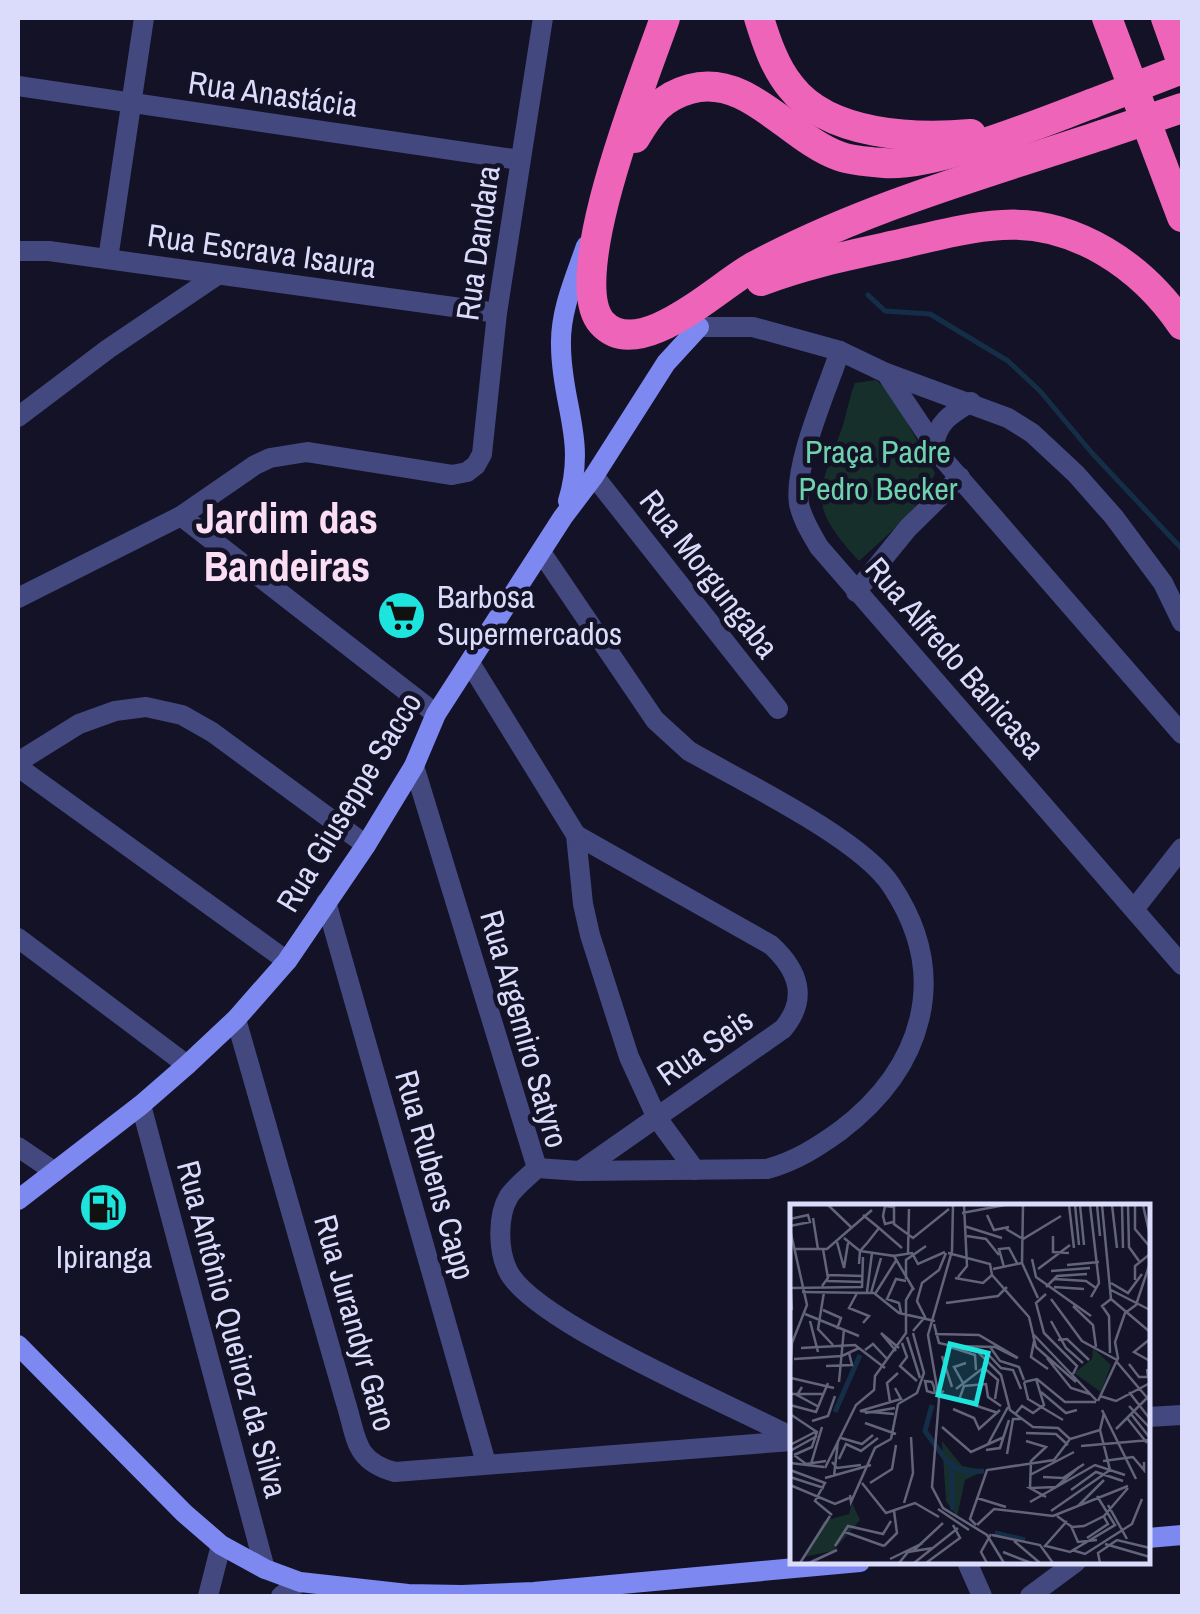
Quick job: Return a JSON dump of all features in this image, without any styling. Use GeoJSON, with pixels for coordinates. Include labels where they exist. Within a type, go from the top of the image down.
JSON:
{"type":"FeatureCollection","features":[{"type":"Feature","properties":{"kind":"highway"},"geometry":{"type":"LineString","coordinates":[[665,18],[605,193],[590,291],[602,324],[620,335],[640,337],[668,324],[726,283],[795,246],[863,217],[1182,108]]}},
{"type":"Feature","properties":{"kind":"highway"},"geometry":{"type":"LineString","coordinates":[[759,18],[769,49],[792,89],[824,113],[860,128],[901,136],[1024,128]]}},
{"type":"Feature","properties":{"kind":"highway"},"geometry":{"type":"LineString","coordinates":[[1110,18],[1182,217]]}},
{"type":"Feature","properties":{"kind":"highway"},"geometry":{"type":"LineString","coordinates":[[605,193],[653,107],[672,95],[707,85],[724,87],[751,98],[793,131],[840,157],[905,161],[936,156],[1024,128],[1182,66],[1166,18]]}},
{"type":"Feature","properties":{"kind":"highway"},"geometry":{"type":"LineString","coordinates":[[699,326],[731,298],[792,269],[1004,224],[1044,227],[1086,241],[1143,276],[1182,325]]}},
{"type":"Feature","properties":{"kind":"highway"},"geometry":{"type":"LineString","coordinates":[[726,283],[762,281],[795,246]]}},
{"type":"Feature","properties":{"kind":"main road"},"geometry":{"type":"LineString","coordinates":[[563,517],[576,474],[576,441],[560,345],[566,304],[605,193]]}},
{"type":"Feature","properties":{"kind":"main road","name":"Rua Giuseppe Sacco"},"geometry":{"type":"LineString","coordinates":[[18,1200],[188,1065],[236,1019],[286,961],[366,845],[414,766],[436,714],[563,517],[666,363],[699,326]]}},
{"type":"Feature","properties":{"kind":"main road"},"geometry":{"type":"LineString","coordinates":[[18,1346],[184,1513],[222,1544],[265,1569],[300,1582],[405,1595],[534,1592],[838,1564]]}},
{"type":"Feature","properties":{"kind":"main road"},"geometry":{"type":"LineString","coordinates":[[1150,1538],[1182,1535]]}},
{"type":"Feature","properties":{"kind":"street"},"geometry":{"type":"LineString","coordinates":[[108,259],[144,18]]}},
{"type":"Feature","properties":{"kind":"street","name":"Rua Dandara"},"geometry":{"type":"LineString","coordinates":[[181,516],[254,466],[286,454],[307,452],[452,476],[476,465],[482,454],[498,313],[543,18]]}},
{"type":"Feature","properties":{"kind":"street","name":"Rua Anastácia"},"geometry":{"type":"LineString","coordinates":[[18,86],[520,160]]}},
{"type":"Feature","properties":{"kind":"street","name":"Rua Escrava Isaura"},"geometry":{"type":"LineString","coordinates":[[18,251],[50,251],[498,313]]}},
{"type":"Feature","properties":{"kind":"street"},"geometry":{"type":"LineString","coordinates":[[18,417],[108,349],[216,276]]}},
{"type":"Feature","properties":{"kind":"street"},"geometry":{"type":"LineString","coordinates":[[699,326],[753,327],[840,350],[886,373],[1008,418],[1076,474],[1146,557],[1182,622]]}},
{"type":"Feature","properties":{"kind":"street","name":"Rua Alfredo Banicasa"},"geometry":{"type":"LineString","coordinates":[[840,350],[801,466],[799,506],[819,547],[1182,965]]}},
{"type":"Feature","properties":{"kind":"street"},"geometry":{"type":"LineString","coordinates":[[886,373],[934,446],[1173,710],[1182,734]]}},
{"type":"Feature","properties":{"kind":"street"},"geometry":{"type":"LineString","coordinates":[[934,446],[942,422],[971,402]]}},
{"type":"Feature","properties":{"kind":"street","name":"Rua Morgungaba"},"geometry":{"type":"LineString","coordinates":[[594,476],[778,708]]}},
{"type":"Feature","properties":{"kind":"street"},"geometry":{"type":"LineString","coordinates":[[856,592],[908,528],[960,477]]}},
{"type":"Feature","properties":{"kind":"street"},"geometry":{"type":"LineString","coordinates":[[18,598],[181,516],[436,714]]}},
{"type":"Feature","properties":{"kind":"street"},"geometry":{"type":"LineString","coordinates":[[536,1168],[766,1168],[789,1163],[813,1151],[859,1116],[886,1088],[909,1054],[921,1019],[925,972],[909,923],[890,884],[851,846],[671,737],[645,706],[541,552]]}},
{"type":"Feature","properties":{"kind":"street"},"geometry":{"type":"LineString","coordinates":[[470,663],[576,836],[590,935],[629,1057],[657,1118],[694,1170]]}},
{"type":"Feature","properties":{"kind":"street"},"geometry":{"type":"LineString","coordinates":[[286,961],[18,764],[79,724],[116,711],[146,707],[182,714],[366,845]]}},
{"type":"Feature","properties":{"kind":"street","name":"Rua Argemiro Satyro"},"geometry":{"type":"LineString","coordinates":[[414,766],[536,1168],[510,1196],[502,1219],[501,1245],[506,1269],[518,1287],[541,1306],[584,1332],[790,1438]]}},
{"type":"Feature","properties":{"kind":"street","name":"Rua Seis"},"geometry":{"type":"LineString","coordinates":[[576,836],[771,944],[788,960],[800,991],[796,1010],[783,1028],[580,1170]]}},
{"type":"Feature","properties":{"kind":"street"},"geometry":{"type":"LineString","coordinates":[[1135,908],[1182,848]]}},
{"type":"Feature","properties":{"kind":"street","name":"Rua Rubens Capp"},"geometry":{"type":"LineString","coordinates":[[326,902],[486,1464]]}},
{"type":"Feature","properties":{"kind":"street"},"geometry":{"type":"LineString","coordinates":[[18,938],[188,1065]]}},
{"type":"Feature","properties":{"kind":"street","name":"Rua Jurandyr Garo"},"geometry":{"type":"LineString","coordinates":[[236,1019],[361,1453],[368,1463],[395,1472],[790,1439]]}},
{"type":"Feature","properties":{"kind":"street","name":"Rua Antônio Queiroz da Silva"},"geometry":{"type":"LineString","coordinates":[[141,1105],[265,1569]]}},
{"type":"Feature","properties":{"kind":"street"},"geometry":{"type":"LineString","coordinates":[[18,1147],[56,1172]]}},
{"type":"Feature","properties":{"kind":"street"},"geometry":{"type":"LineString","coordinates":[[1150,1418],[1182,1415]]}},
{"type":"Feature","properties":{"kind":"street"},"geometry":{"type":"LineString","coordinates":[[208,1596],[222,1544]]}},
{"type":"Feature","properties":{"kind":"street"},"geometry":{"type":"LineString","coordinates":[[968,1564],[982,1596]]}},
{"type":"Feature","properties":{"kind":"street"},"geometry":{"type":"LineString","coordinates":[[1030,1596],[1073,1564]]}},
{"type":"Feature","properties":{"kind":"street"},"geometry":{"type":"LineString","coordinates":[[281,1596],[300,1582]]}},
{"type":"Feature","properties":{"kind":"green space","name":"Praça Padre Pedro Becker"},"geometry":{"type":"Polygon","coordinates":[[[876,380],[891,393],[935,473],[912,510],[859,561],[824,511],[823,484],[855,383],[876,380]]]}},
{"type":"Feature","properties":{"kind":"waterway"},"geometry":{"type":"LineString","coordinates":[[868,295],[885,311],[930,314],[1008,361],[1040,391],[1182,549]]}},
{"type":"Feature","properties":{"kind":"place","name":"Barbosa Supermercados"},"geometry":{"type":"Point","coordinates":[402,615]}},
{"type":"Feature","properties":{"kind":"place","name":"Ipiranga"},"geometry":{"type":"Point","coordinates":[104,1207]}},
{"type":"Feature","properties":{"kind":"district","name":"Jardim das Bandeiras"},"geometry":{"type":"Point","coordinates":[287,542]}}]}
